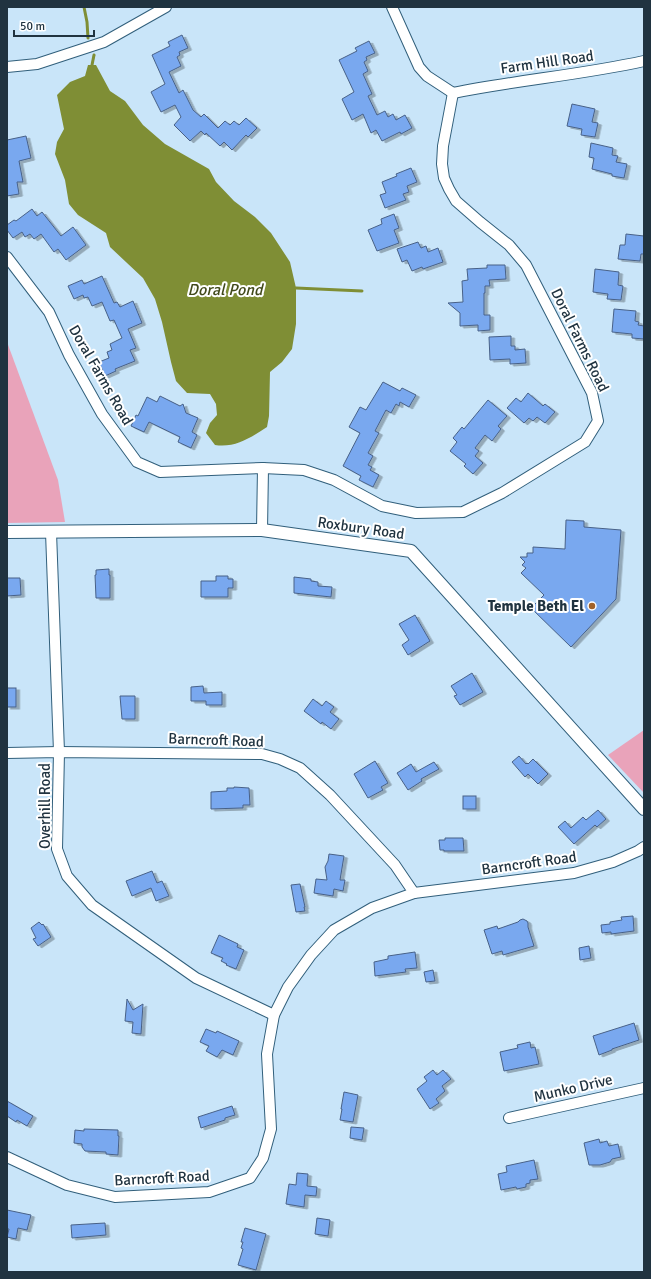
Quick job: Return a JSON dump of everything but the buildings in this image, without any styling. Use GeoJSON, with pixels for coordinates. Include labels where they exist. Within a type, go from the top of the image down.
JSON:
{"type":"FeatureCollection","features":[{"type":"Feature","properties":{"kind":"street"},"geometry":{"type":"LineString","coordinates":[[7,67],[37,64],[104,42],[166,7]]}},
{"type":"Feature","properties":{"kind":"street"},"geometry":{"type":"LineString","coordinates":[[392,7],[419,67],[426,76],[453,93]]}},
{"type":"Feature","properties":{"kind":"street","name":"Farm Hill Road"},"geometry":{"type":"LineString","coordinates":[[453,93],[486,86],[614,67],[644,61]]}},
{"type":"Feature","properties":{"kind":"street","name":"Doral Farms Road"},"geometry":{"type":"LineString","coordinates":[[7,258],[49,312],[69,355],[102,414],[137,462],[160,472],[263,468],[304,470],[334,480],[382,506],[416,513],[463,512],[502,493],[585,442],[598,421],[592,393],[526,265],[509,245],[456,201],[444,178],[442,152],[453,93]]}},
{"type":"Feature","properties":{"kind":"street"},"geometry":{"type":"LineString","coordinates":[[262,530],[263,468]]}},
{"type":"Feature","properties":{"kind":"street","name":"Roxbury Road"},"geometry":{"type":"LineString","coordinates":[[7,532],[262,530],[411,551],[644,810]]}},
{"type":"Feature","properties":{"kind":"street","name":"Overhill Road"},"geometry":{"type":"LineString","coordinates":[[51,532],[59,752],[57,849],[67,876],[92,906],[196,978],[274,1015]]}},
{"type":"Feature","properties":{"kind":"street","name":"Barncroft Road"},"geometry":{"type":"LineString","coordinates":[[7,753],[59,752],[262,754],[280,758],[300,768],[330,795],[395,865],[414,893]]}},
{"type":"Feature","properties":{"kind":"street","name":"Barncroft Road"},"geometry":{"type":"LineString","coordinates":[[7,1157],[67,1185],[115,1197],[209,1192],[250,1178],[264,1158],[271,1129],[267,1054],[274,1015],[288,987],[311,955],[334,930],[372,908],[414,893],[574,873],[613,862],[644,847]]}},
{"type":"Feature","properties":{"kind":"street","name":"Munko Drive"},"geometry":{"type":"LineString","coordinates":[[509,1118],[644,1088]]}},
{"type":"Feature","properties":{"kind":"shaded area"},"geometry":{"type":"Polygon","coordinates":[[[7,342],[58,480],[65,522],[7,523],[7,342]]]}},
{"type":"Feature","properties":{"kind":"shaded area"},"geometry":{"type":"Polygon","coordinates":[[[644,730],[644,793],[608,755],[644,730]]]}},
{"type":"Feature","properties":{"kind":"water","name":"Doral Pond"},"geometry":{"type":"Polygon","coordinates":[[[88,65],[96,65],[110,91],[125,101],[143,125],[165,144],[209,169],[216,182],[234,201],[255,217],[271,233],[290,262],[296,288],[296,324],[292,349],[282,362],[270,372],[269,416],[267,427],[255,435],[236,444],[222,446],[215,445],[206,433],[210,423],[217,415],[216,404],[210,394],[187,393],[176,381],[155,299],[143,278],[110,247],[106,233],[78,215],[69,204],[65,180],[55,154],[57,142],[64,129],[57,95],[70,82],[85,76],[88,65]]]}},
{"type":"Feature","properties":{"kind":"waterway"},"geometry":{"type":"LineString","coordinates":[[84,7],[88,38]]}},
{"type":"Feature","properties":{"kind":"waterway"},"geometry":{"type":"LineString","coordinates":[[92,65],[94,55]]}},
{"type":"Feature","properties":{"kind":"waterway"},"geometry":{"type":"LineString","coordinates":[[296,288],[362,291]]}},
{"type":"Feature","properties":{"kind":"place","name":"Temple Beth El"},"geometry":{"type":"Point","coordinates":[592,606]}}]}
